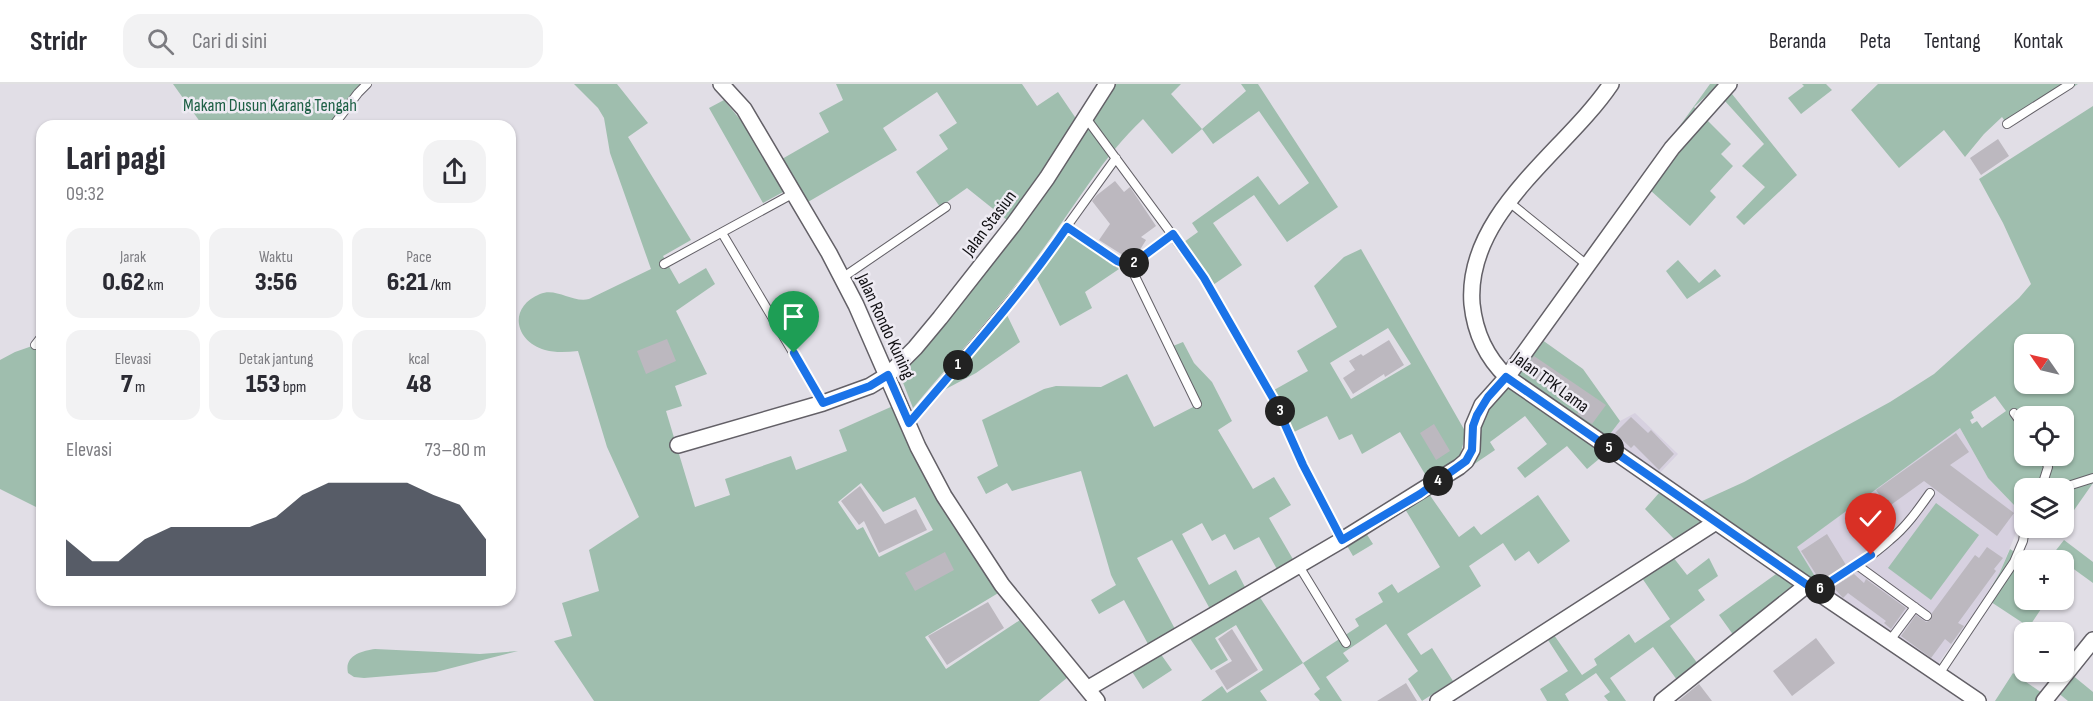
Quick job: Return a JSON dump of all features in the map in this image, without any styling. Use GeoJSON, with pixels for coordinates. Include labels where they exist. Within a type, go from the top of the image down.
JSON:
{"type":"FeatureCollection","features":[{"type":"Feature","properties":{"kind":"street","name":"Jalan Rondo Kuning"},"geometry":{"type":"LineString","coordinates":[[720,84],[744,109],[842,278],[861,314],[932,474],[991,569],[1020,609],[1097,701]]}},
{"type":"Feature","properties":{"kind":"street","name":"Jalan Stasiun"},"geometry":{"type":"LineString","coordinates":[[678,445],[823,403],[870,386],[888,375],[940,318],[1013,225],[1047,178],[1107,84]]}},
{"type":"Feature","properties":{"kind":"street","name":"Jalan TPK Lama"},"geometry":{"type":"LineString","coordinates":[[1611,84],[1509,202],[1485,241],[1477,258],[1472,294],[1473,312],[1480,340],[1496,366],[1506,377],[1978,701]]}},
{"type":"Feature","properties":{"kind":"street"},"geometry":{"type":"LineString","coordinates":[[1087,689],[1420,494],[1466,461],[1472,450],[1473,426],[1488,397],[1506,377],[1672,148],[1723,86]]}},
{"type":"Feature","properties":{"kind":"street"},"geometry":{"type":"LineString","coordinates":[[1438,701],[1716,522]]}},
{"type":"Feature","properties":{"kind":"street"},"geometry":{"type":"LineString","coordinates":[[1662,701],[1811,588]]}},
{"type":"Feature","properties":{"kind":"street"},"geometry":{"type":"LineString","coordinates":[[2044,701],[2093,640]]}},
{"type":"Feature","properties":{"kind":"lane"},"geometry":{"type":"LineString","coordinates":[[338,120],[367,84]]}},
{"type":"Feature","properties":{"kind":"lane"},"geometry":{"type":"LineString","coordinates":[[2007,124],[2070,84]]}},
{"type":"Feature","properties":{"kind":"lane"},"geometry":{"type":"LineString","coordinates":[[1086,118],[1204,278],[1274,400],[1303,465],[1342,540]]}},
{"type":"Feature","properties":{"kind":"lane"},"geometry":{"type":"LineString","coordinates":[[909,423],[1034,272],[1116,158]]}},
{"type":"Feature","properties":{"kind":"lane"},"geometry":{"type":"LineString","coordinates":[[664,264],[794,193]]}},
{"type":"Feature","properties":{"kind":"lane"},"geometry":{"type":"LineString","coordinates":[[1509,202],[1587,266]]}},
{"type":"Feature","properties":{"kind":"lane"},"geometry":{"type":"LineString","coordinates":[[842,278],[946,207]]}},
{"type":"Feature","properties":{"kind":"lane"},"geometry":{"type":"LineString","coordinates":[[1067,227],[1117,261],[1130,266],[1197,404]]}},
{"type":"Feature","properties":{"kind":"lane"},"geometry":{"type":"LineString","coordinates":[[722,233],[823,403]]}},
{"type":"Feature","properties":{"kind":"lane"},"geometry":{"type":"LineString","coordinates":[[1130,266],[1173,234]]}},
{"type":"Feature","properties":{"kind":"lane"},"geometry":{"type":"LineString","coordinates":[[2074,484],[2093,478]]}},
{"type":"Feature","properties":{"kind":"lane"},"geometry":{"type":"LineString","coordinates":[[1811,588],[1857,565],[1890,540],[1912,517],[1930,493]]}},
{"type":"Feature","properties":{"kind":"lane"},"geometry":{"type":"LineString","coordinates":[[1939,675],[2014,562],[2023,538]]}},
{"type":"Feature","properties":{"kind":"lane"},"geometry":{"type":"LineString","coordinates":[[1857,565],[1927,616]]}},
{"type":"Feature","properties":{"kind":"lane"},"geometry":{"type":"LineString","coordinates":[[1299,566],[1346,643]]}},
{"type":"Feature","properties":{"kind":"lane"},"geometry":{"type":"LineString","coordinates":[[1894,634],[1915,607]]}},
{"type":"Feature","properties":{"kind":"shaded area"},"geometry":{"type":"Polygon","coordinates":[[[1635,413],[1678,454],[1659,474],[1607,438],[1620,421],[1635,413]]]}},
{"type":"Feature","properties":{"kind":"shaded area"},"geometry":{"type":"Polygon","coordinates":[[[1960,428],[1988,478],[2014,505],[2014,538],[2000,572],[1978,608],[1937,665],[1819,583],[1796,547],[1960,428]]]}},
{"type":"Feature","properties":{"kind":"green space","name":"Makam Dusun Karang Tengah"},"geometry":{"type":"Polygon","coordinates":[[[173,84],[367,84],[338,120],[199,120],[173,84]]]}},
{"type":"Feature","properties":{"kind":"green space"},"geometry":{"type":"Polygon","coordinates":[[[574,84],[617,84],[648,123],[628,137],[691,240],[663,256],[679,284],[706,268],[715,284],[676,311],[707,374],[675,386],[682,406],[666,411],[695,507],[730,495],[725,479],[791,456],[796,470],[847,451],[839,430],[893,406],[1000,592],[925,637],[946,669],[1020,620],[1068,677],[1039,701],[594,701],[554,641],[572,636],[562,603],[599,591],[589,550],[639,517],[607,447],[578,351],[553,352],[535,346],[521,332],[519,315],[530,300],[540,294],[552,292],[576,299],[589,299],[651,269],[610,153],[604,118],[598,108],[574,84]],[[861,483],[838,502],[857,530],[863,527],[879,557],[933,530],[915,497],[883,512],[861,483]]]}},
{"type":"Feature","properties":{"kind":"green space"},"geometry":{"type":"Polygon","coordinates":[[[836,84],[1022,84],[1037,106],[1058,92],[1077,120],[1007,220],[967,188],[940,207],[916,172],[948,149],[939,135],[957,123],[937,92],[883,128],[897,150],[808,202],[782,159],[829,132],[819,113],[843,100],[836,84]]]}},
{"type":"Feature","properties":{"kind":"green space"},"geometry":{"type":"Polygon","coordinates":[[[1114,84],[1181,84],[1171,94],[1202,129],[1172,154],[1143,119],[1115,148],[1012,290],[913,408],[900,375],[922,352],[1075,145],[1114,84]]]}},
{"type":"Feature","properties":{"kind":"green space"},"geometry":{"type":"Polygon","coordinates":[[[1241,84],[1258,84],[1338,207],[1287,242],[1254,195],[1213,223],[1242,265],[1213,285],[1184,242],[1198,232],[1192,223],[1258,176],[1279,205],[1309,183],[1259,111],[1213,144],[1202,129],[1246,91],[1241,84]]]}},
{"type":"Feature","properties":{"kind":"green space"},"geometry":{"type":"Polygon","coordinates":[[[1710,84],[1724,84],[1797,175],[1744,225],[1736,217],[1765,187],[1742,166],[1764,144],[1714,89],[1694,107],[1731,144],[1721,154],[1733,166],[1710,191],[1716,197],[1690,226],[1640,181],[1710,84]]]}},
{"type":"Feature","properties":{"kind":"green space"},"geometry":{"type":"Polygon","coordinates":[[[1802,84],[1826,84],[1832,90],[1801,114],[1788,98],[1804,86],[1802,84]]]}},
{"type":"Feature","properties":{"kind":"green space"},"geometry":{"type":"Polygon","coordinates":[[[1878,84],[2078,84],[2009,127],[2002,117],[1965,157],[1944,130],[1899,168],[1851,110],[1878,84]]]}},
{"type":"Feature","properties":{"kind":"green space"},"geometry":{"type":"Polygon","coordinates":[[[724,100],[748,129],[785,191],[763,203],[709,108],[724,100]]]}},
{"type":"Feature","properties":{"kind":"green space"},"geometry":{"type":"Polygon","coordinates":[[[2093,106],[2093,483],[2074,510],[2074,478],[2014,478],[2014,505],[1988,478],[1960,428],[1797,547],[1819,583],[1700,502],[1744,482],[1890,402],[1934,374],[2019,298],[2031,284],[2003,223],[1979,179],[2093,106]],[[1995,396],[1971,412],[1974,418],[1970,420],[1972,424],[1977,421],[1982,428],[2006,411],[1995,396]]]}},
{"type":"Feature","properties":{"kind":"green space"},"geometry":{"type":"Polygon","coordinates":[[[1069,234],[1119,269],[1085,292],[1092,308],[1060,326],[1037,278],[1069,234]]]}},
{"type":"Feature","properties":{"kind":"green space"},"geometry":{"type":"Polygon","coordinates":[[[1361,249],[1465,431],[1456,462],[1429,481],[1400,432],[1362,454],[1352,434],[1339,440],[1327,416],[1294,432],[1274,390],[1308,371],[1297,351],[1337,327],[1314,286],[1344,257],[1361,249]],[[1388,328],[1330,363],[1351,399],[1411,364],[1388,328]]]}},
{"type":"Feature","properties":{"kind":"green space"},"geometry":{"type":"Polygon","coordinates":[[[1678,260],[1699,283],[1715,269],[1721,276],[1687,299],[1666,271],[1678,260]]]}},
{"type":"Feature","properties":{"kind":"green space"},"geometry":{"type":"Polygon","coordinates":[[[1007,315],[1020,342],[976,373],[944,390],[1007,315]]]}},
{"type":"Feature","properties":{"kind":"green space"},"geometry":{"type":"Polygon","coordinates":[[[1531,332],[1583,369],[1620,421],[1607,438],[1505,366],[1531,332]]]}},
{"type":"Feature","properties":{"kind":"green space"},"geometry":{"type":"Polygon","coordinates":[[[1183,342],[1194,363],[1212,382],[1232,421],[1218,430],[1253,489],[1274,477],[1291,505],[1269,518],[1294,561],[1278,571],[1259,537],[1234,550],[1225,534],[1212,541],[1202,523],[1182,534],[1209,585],[1236,570],[1246,589],[1210,609],[1172,540],[1137,558],[1175,629],[1148,644],[1124,600],[1099,614],[1091,600],[1116,585],[1111,575],[1081,471],[1012,491],[1007,483],[986,494],[977,477],[998,466],[982,420],[1044,389],[1056,386],[1101,387],[1127,374],[1154,427],[1201,403],[1173,346],[1183,342]]]}},
{"type":"Feature","properties":{"kind":"green space"},"geometry":{"type":"Polygon","coordinates":[[[36,345],[36,507],[0,489],[0,360],[36,345]]]}},
{"type":"Feature","properties":{"kind":"green space"},"geometry":{"type":"Polygon","coordinates":[[[1508,386],[1605,454],[1587,469],[1567,446],[1525,478],[1517,468],[1547,444],[1525,416],[1490,442],[1495,450],[1467,469],[1477,458],[1485,416],[1508,386]]]}},
{"type":"Feature","properties":{"kind":"green space"},"geometry":{"type":"Polygon","coordinates":[[[1659,493],[1702,523],[1675,540],[1645,509],[1659,493]]]}},
{"type":"Feature","properties":{"kind":"green space"},"geometry":{"type":"Polygon","coordinates":[[[1429,494],[1459,537],[1474,526],[1481,535],[1538,495],[1570,541],[1538,564],[1529,551],[1515,561],[1503,543],[1469,566],[1481,586],[1407,634],[1421,655],[1432,648],[1453,681],[1422,701],[1408,679],[1418,671],[1386,624],[1343,653],[1349,661],[1326,677],[1342,701],[1320,701],[1314,694],[1320,689],[1303,663],[1359,626],[1355,619],[1383,602],[1378,593],[1392,584],[1398,593],[1440,567],[1405,509],[1429,494]]]}},
{"type":"Feature","properties":{"kind":"green space"},"geometry":{"type":"Polygon","coordinates":[[[1936,503],[1979,535],[1931,600],[1888,568],[1936,503]]]}},
{"type":"Feature","properties":{"kind":"green space"},"geometry":{"type":"Polygon","coordinates":[[[1366,533],[1373,544],[1353,556],[1346,544],[1366,533]]]}},
{"type":"Feature","properties":{"kind":"green space"},"geometry":{"type":"Polygon","coordinates":[[[2064,540],[2093,562],[2093,583],[2074,569],[2074,550],[2056,550],[2064,540]]]}},
{"type":"Feature","properties":{"kind":"green space"},"geometry":{"type":"Polygon","coordinates":[[[2010,549],[2014,552],[2014,610],[2040,610],[2032,622],[2021,622],[1985,598],[2010,549]]]}},
{"type":"Feature","properties":{"kind":"green space"},"geometry":{"type":"Polygon","coordinates":[[[1673,557],[1687,575],[1709,558],[1718,576],[1698,590],[1705,600],[1670,626],[1698,664],[1677,680],[1653,647],[1610,678],[1626,701],[1608,701],[1604,696],[1610,692],[1596,673],[1565,694],[1569,701],[1547,701],[1540,689],[1568,671],[1548,640],[1554,635],[1582,675],[1597,665],[1594,659],[1629,634],[1635,643],[1670,619],[1642,578],[1673,557]]]}},
{"type":"Feature","properties":{"kind":"green space"},"geometry":{"type":"Polygon","coordinates":[[[1776,574],[1796,587],[1734,636],[1719,615],[1776,574]]]}},
{"type":"Feature","properties":{"kind":"green space"},"geometry":{"type":"Polygon","coordinates":[[[1259,596],[1303,663],[1260,691],[1267,701],[1201,701],[1222,686],[1227,693],[1263,670],[1236,625],[1215,638],[1228,660],[1211,670],[1189,637],[1259,596]]]}},
{"type":"Feature","properties":{"kind":"green space"},"geometry":{"type":"Polygon","coordinates":[[[375,649],[480,654],[518,651],[436,672],[364,678],[354,677],[348,673],[347,667],[351,658],[375,649]]]}},
{"type":"Feature","properties":{"kind":"green space"},"geometry":{"type":"Polygon","coordinates":[[[1160,653],[1172,670],[1143,689],[1131,670],[1160,653]]]}},
{"type":"Feature","properties":{"kind":"green space"},"geometry":{"type":"Polygon","coordinates":[[[2013,673],[2014,682],[2026,682],[2042,693],[2036,701],[1995,701],[2013,673]]]}},
{"type":"Feature","properties":{"kind":"green space"},"geometry":{"type":"Polygon","coordinates":[[[2074,676],[2093,692],[2093,701],[2068,701],[2057,692],[2065,682],[2074,682],[2074,676]]]}},
{"type":"Feature","properties":{"kind":"building"},"geometry":{"type":"Polygon","coordinates":[[[1998,139],[2009,156],[1981,175],[1970,158],[1998,139]]]}},
{"type":"Feature","properties":{"kind":"building"},"geometry":{"type":"Polygon","coordinates":[[[1115,181],[1124,192],[1130,187],[1156,226],[1141,237],[1146,240],[1138,253],[1129,259],[1099,240],[1110,224],[1092,201],[1115,181]]]}},
{"type":"Feature","properties":{"kind":"building"},"geometry":{"type":"Polygon","coordinates":[[[667,339],[676,361],[646,374],[637,351],[667,339]]]}},
{"type":"Feature","properties":{"kind":"building"},"geometry":{"type":"Polygon","coordinates":[[[1389,340],[1404,365],[1385,377],[1384,374],[1353,394],[1343,378],[1355,370],[1349,361],[1361,354],[1363,356],[1389,340]]]}},
{"type":"Feature","properties":{"kind":"building"},"geometry":{"type":"Polygon","coordinates":[[[1534,356],[1606,405],[1592,424],[1577,414],[1579,411],[1523,371],[1534,356]]]}},
{"type":"Feature","properties":{"kind":"building"},"geometry":{"type":"Polygon","coordinates":[[[1631,417],[1648,433],[1651,430],[1674,454],[1659,470],[1634,445],[1631,448],[1615,433],[1631,417]]]}},
{"type":"Feature","properties":{"kind":"building"},"geometry":{"type":"Polygon","coordinates":[[[1434,424],[1450,451],[1436,460],[1420,433],[1434,424]]]}},
{"type":"Feature","properties":{"kind":"building"},"geometry":{"type":"Polygon","coordinates":[[[1956,433],[1969,452],[1950,465],[2014,513],[1997,536],[1924,481],[1888,507],[1876,490],[1956,433]]]}},
{"type":"Feature","properties":{"kind":"building"},"geometry":{"type":"Polygon","coordinates":[[[860,486],[885,524],[916,509],[927,530],[879,553],[864,521],[859,525],[841,501],[860,486]]]}},
{"type":"Feature","properties":{"kind":"building"},"geometry":{"type":"Polygon","coordinates":[[[1827,534],[1846,565],[1825,579],[1822,576],[1819,579],[1801,551],[1827,534]]]}},
{"type":"Feature","properties":{"kind":"building"},"geometry":{"type":"Polygon","coordinates":[[[1987,547],[2003,558],[1958,623],[1964,626],[1951,644],[1945,639],[1931,658],[1901,636],[1916,615],[1926,622],[1931,620],[1932,613],[1975,555],[1979,558],[1987,547]]]}},
{"type":"Feature","properties":{"kind":"building"},"geometry":{"type":"Polygon","coordinates":[[[945,552],[954,570],[915,591],[905,573],[945,552]]]}},
{"type":"Feature","properties":{"kind":"building"},"geometry":{"type":"Polygon","coordinates":[[[1854,574],[1864,583],[1866,579],[1906,608],[1891,629],[1884,623],[1886,621],[1848,593],[1843,598],[1833,587],[1854,574]]]}},
{"type":"Feature","properties":{"kind":"building"},"geometry":{"type":"Polygon","coordinates":[[[988,602],[1004,628],[947,665],[928,636],[988,602]]]}},
{"type":"Feature","properties":{"kind":"building"},"geometry":{"type":"Polygon","coordinates":[[[1232,629],[1258,670],[1227,690],[1215,671],[1232,661],[1218,639],[1232,629]]]}},
{"type":"Feature","properties":{"kind":"building"},"geometry":{"type":"Polygon","coordinates":[[[1816,638],[1835,663],[1792,696],[1773,671],[1816,638]]]}},
{"type":"Feature","properties":{"kind":"building"},"geometry":{"type":"Polygon","coordinates":[[[1406,683],[1417,701],[1377,701],[1406,683]]]}},
{"type":"Feature","properties":{"kind":"building"},"geometry":{"type":"Polygon","coordinates":[[[1699,684],[1712,701],[1678,701],[1699,684]]]}},
{"type":"Feature","properties":{"kind":"route"},"geometry":{"type":"LineString","coordinates":[[794,353],[823,403],[870,386],[888,375],[909,423],[982,337],[1067,227],[1126,266],[1130,266],[1173,234],[1204,278],[1274,400],[1303,465],[1342,540],[1420,494],[1466,461],[1472,450],[1473,426],[1477,415],[1488,397],[1506,377],[1816,591],[1871,555]]}}]}
